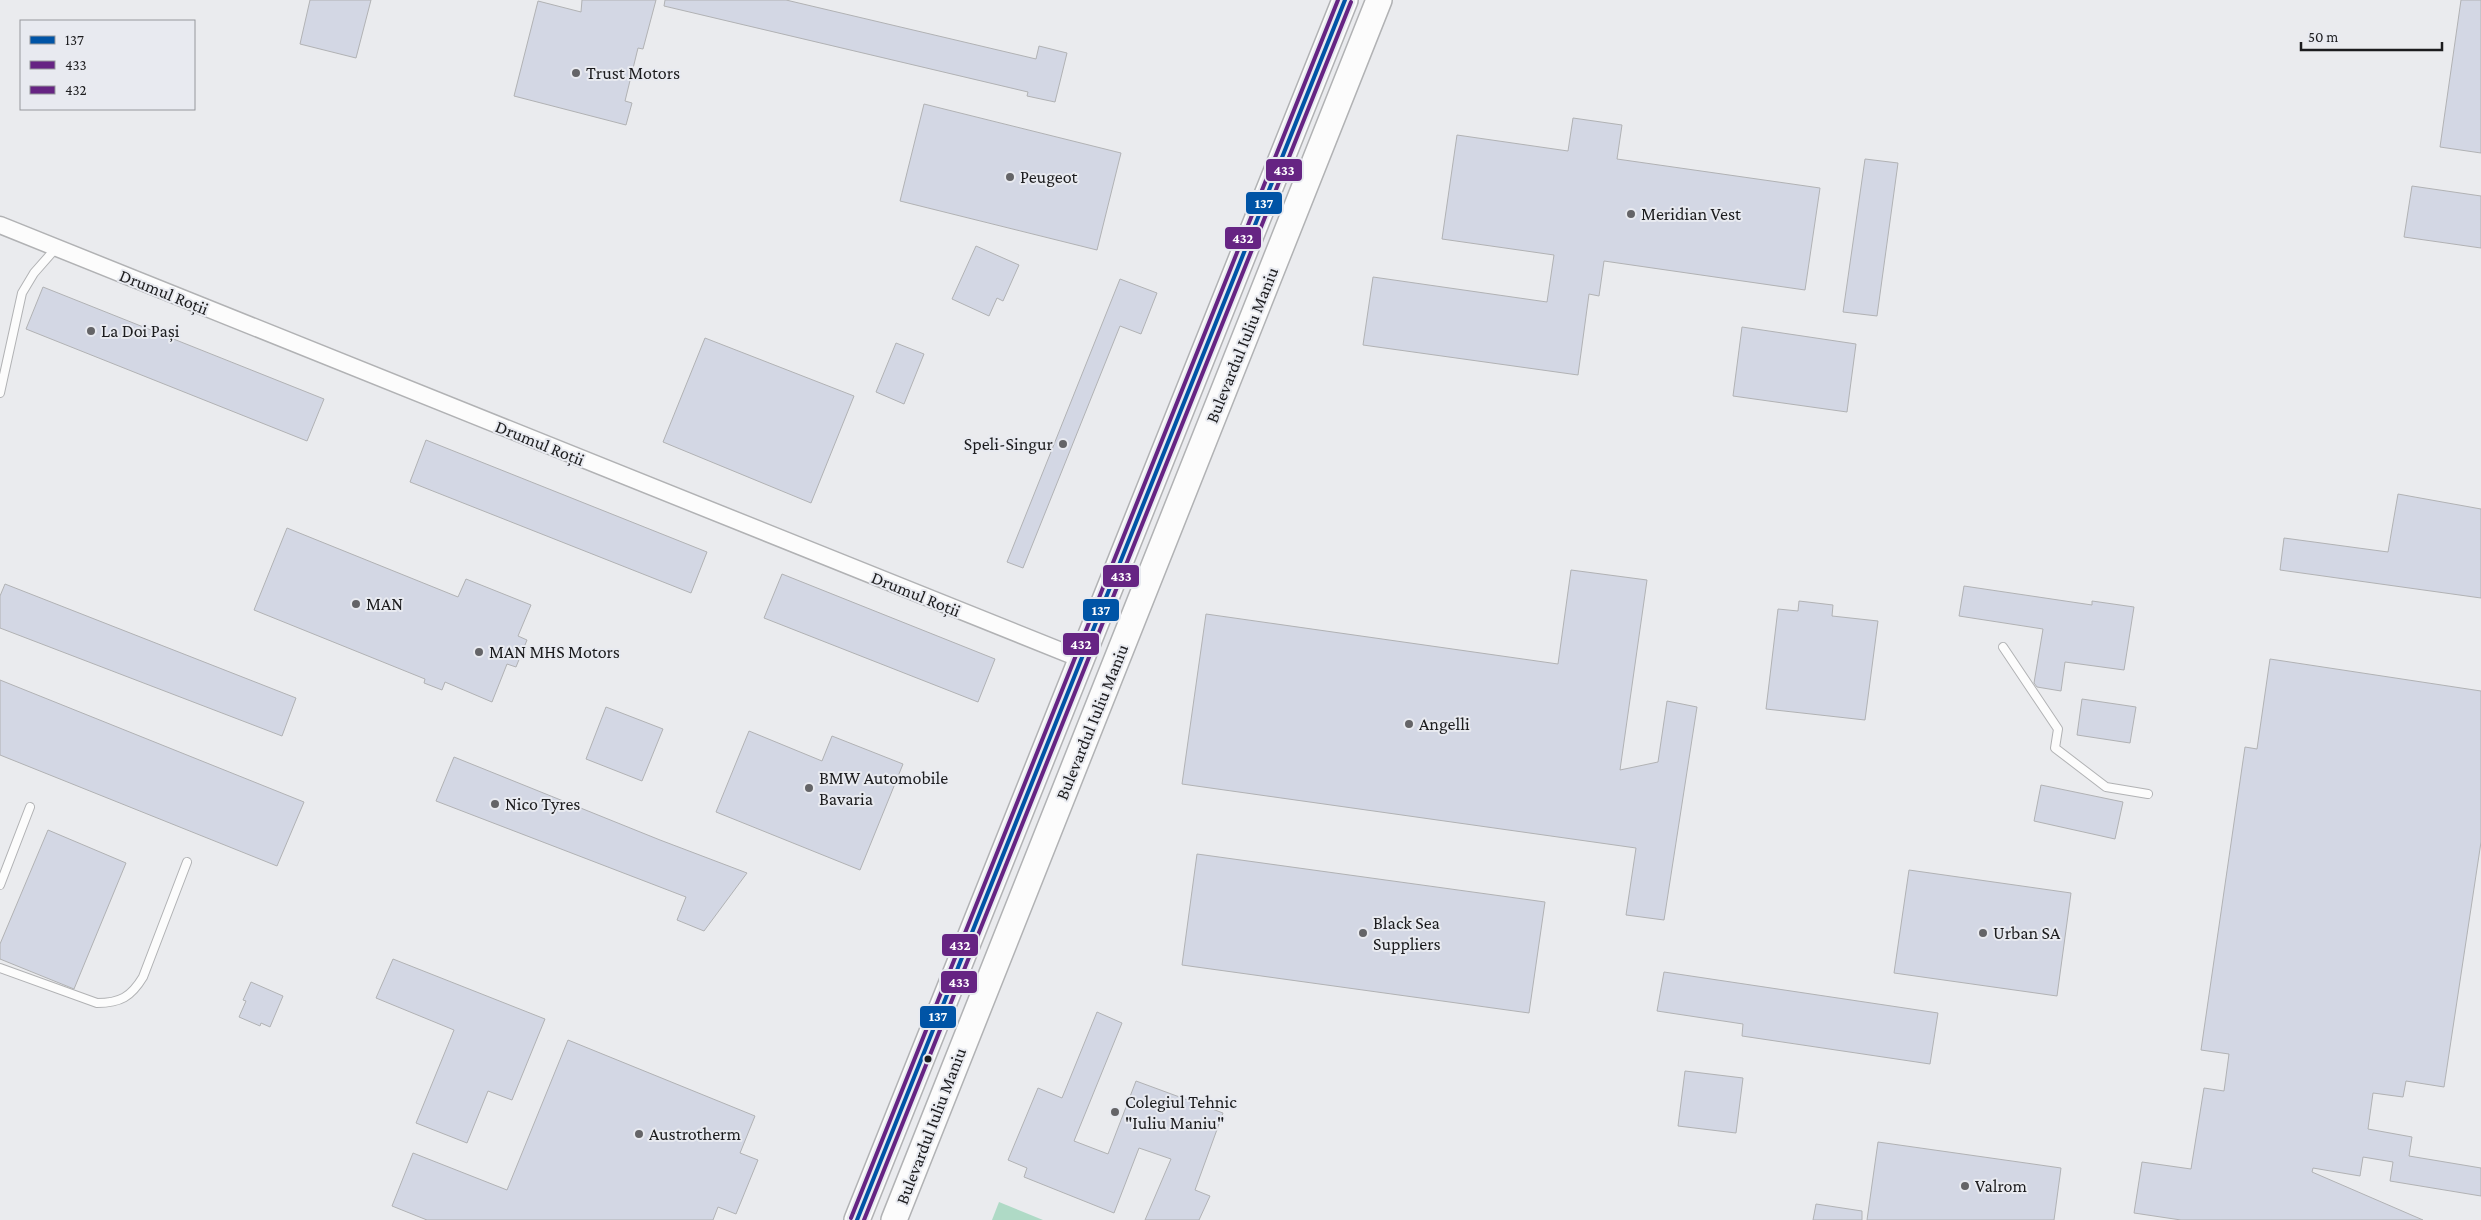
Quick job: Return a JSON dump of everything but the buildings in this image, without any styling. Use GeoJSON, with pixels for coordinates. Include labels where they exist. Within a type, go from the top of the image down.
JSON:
{"type":"FeatureCollection","features":[{"type":"Feature","properties":{"kind":"main road","name":"Bulevardul Iuliu Maniu"},"geometry":{"type":"LineString","coordinates":[[857,1220],[1345,0]]}},
{"type":"Feature","properties":{"kind":"main road","name":"Bulevardul Iuliu Maniu"},"geometry":{"type":"LineString","coordinates":[[894,1220],[1379,0]]}},
{"type":"Feature","properties":{"kind":"main road"},"geometry":{"type":"LineString","coordinates":[[1334,29],[1338,35],[1342,53],[1342,92]]}},
{"type":"Feature","properties":{"kind":"main road"},"geometry":{"type":"LineString","coordinates":[[870,1220],[882,1184],[886,1147]]}},
{"type":"Feature","properties":{"kind":"street","name":"Drumul Roții"},"geometry":{"type":"LineString","coordinates":[[0,225],[1081,659]]}},
{"type":"Feature","properties":{"kind":"lane"},"geometry":{"type":"LineString","coordinates":[[0,392],[22,293],[34,273],[56,248]]}},
{"type":"Feature","properties":{"kind":"lane"},"geometry":{"type":"LineString","coordinates":[[2003,647],[2058,729],[2055,748],[2106,787],[2148,794]]}},
{"type":"Feature","properties":{"kind":"lane"},"geometry":{"type":"LineString","coordinates":[[0,885],[30,807]]}},
{"type":"Feature","properties":{"kind":"lane"},"geometry":{"type":"LineString","coordinates":[[0,968],[97,1003],[113,1003],[126,998],[136,989],[143,977],[187,862]]}},
{"type":"Feature","properties":{"kind":"green space"},"geometry":{"type":"Polygon","coordinates":[[[999,1202],[1043,1220],[992,1220],[999,1202]]]}},
{"type":"Feature","properties":{"kind":"transit line","name":"432"},"geometry":{"type":"LineString","coordinates":[[851,1218],[1338,0]]}},
{"type":"Feature","properties":{"kind":"transit line","name":"137"},"geometry":{"type":"LineString","coordinates":[[857,1220],[1345,0]]}},
{"type":"Feature","properties":{"kind":"transit line","name":"433"},"geometry":{"type":"LineString","coordinates":[[864,1220],[1351,2]]}},
{"type":"Feature","properties":{"kind":"place","name":"Trust Motors"},"geometry":{"type":"Point","coordinates":[576,73]}},
{"type":"Feature","properties":{"kind":"place","name":"Peugeot"},"geometry":{"type":"Point","coordinates":[1010,177]}},
{"type":"Feature","properties":{"kind":"place","name":"Meridian Vest"},"geometry":{"type":"Point","coordinates":[1631,214]}},
{"type":"Feature","properties":{"kind":"place","name":"La Doi Pași"},"geometry":{"type":"Point","coordinates":[91,331]}},
{"type":"Feature","properties":{"kind":"place","name":"Speli-Singur"},"geometry":{"type":"Point","coordinates":[1063,444]}},
{"type":"Feature","properties":{"kind":"place","name":"MAN"},"geometry":{"type":"Point","coordinates":[356,604]}},
{"type":"Feature","properties":{"kind":"place","name":"MAN MHS Motors"},"geometry":{"type":"Point","coordinates":[479,652]}},
{"type":"Feature","properties":{"kind":"place","name":"Angelli"},"geometry":{"type":"Point","coordinates":[1409,724]}},
{"type":"Feature","properties":{"kind":"place","name":"BMW Automobile Bavaria"},"geometry":{"type":"Point","coordinates":[809,788]}},
{"type":"Feature","properties":{"kind":"place","name":"Nico Tyres"},"geometry":{"type":"Point","coordinates":[495,804]}},
{"type":"Feature","properties":{"kind":"place","name":"Black Sea Suppliers"},"geometry":{"type":"Point","coordinates":[1363,933]}},
{"type":"Feature","properties":{"kind":"place","name":"Urban SA"},"geometry":{"type":"Point","coordinates":[1983,933]}},
{"type":"Feature","properties":{"kind":"place","name":"Colegiul Tehnic \"Iuliu Maniu\""},"geometry":{"type":"Point","coordinates":[1115,1112]}},
{"type":"Feature","properties":{"kind":"place","name":"Austrotherm"},"geometry":{"type":"Point","coordinates":[639,1134]}},
{"type":"Feature","properties":{"kind":"place","name":"Valrom"},"geometry":{"type":"Point","coordinates":[1965,1186]}}]}
